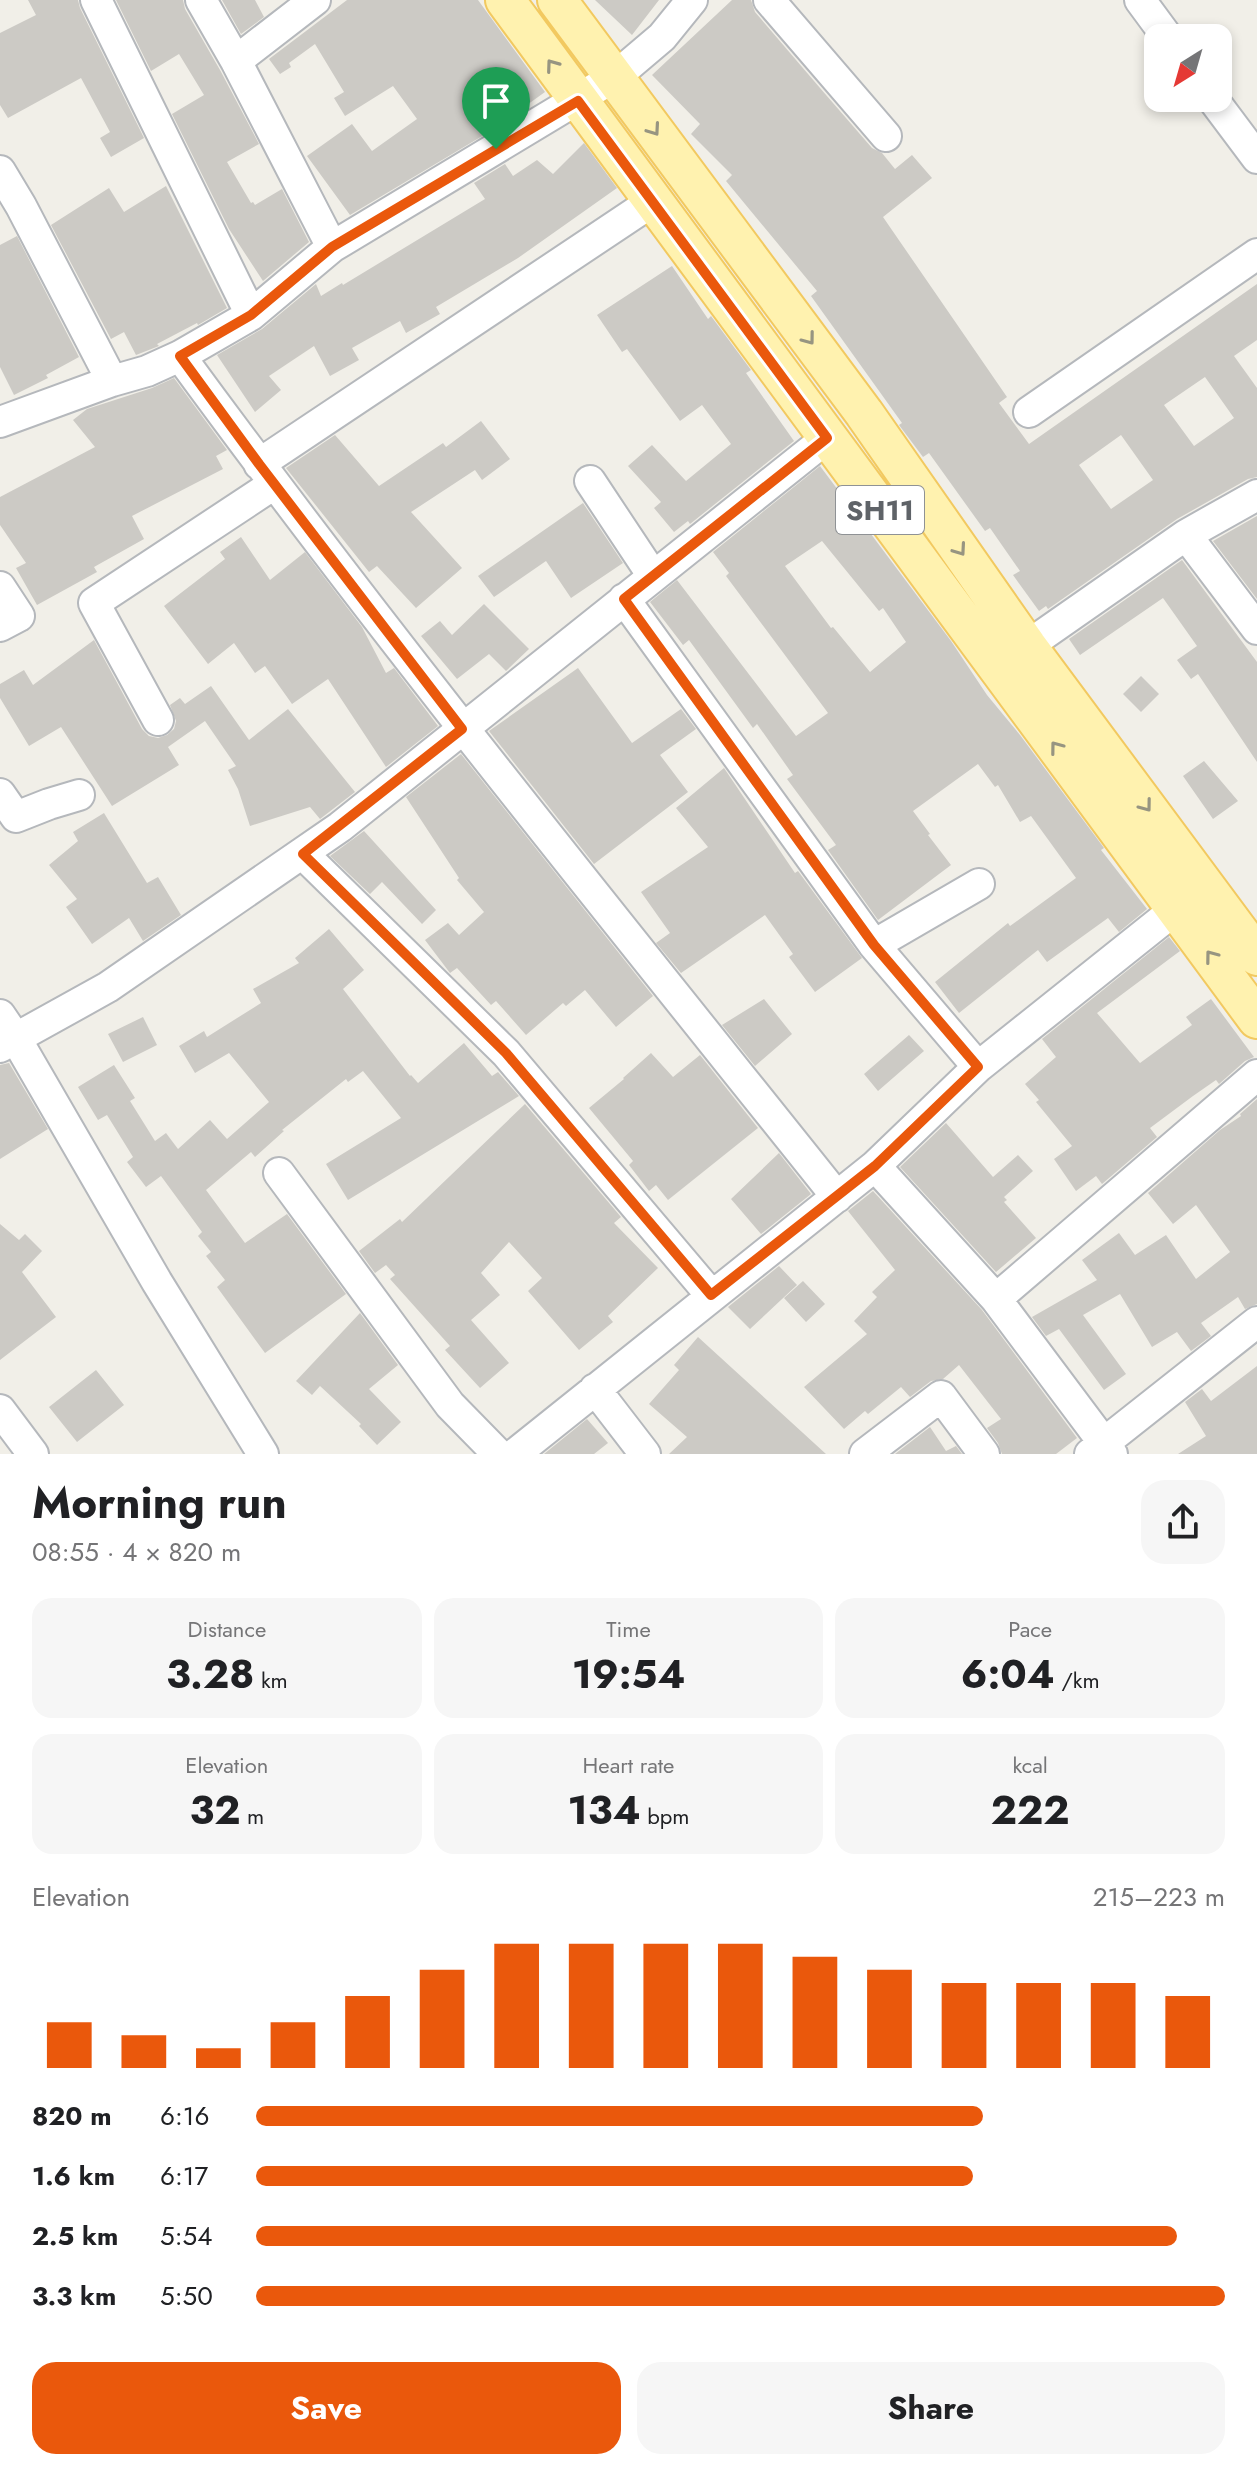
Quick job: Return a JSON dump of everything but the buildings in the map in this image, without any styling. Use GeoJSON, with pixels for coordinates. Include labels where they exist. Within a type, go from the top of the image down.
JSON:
{"type":"FeatureCollection","features":[{"type":"Feature","properties":{"kind":"main road","name":"SH11"},"geometry":{"type":"LineString","coordinates":[[505,0],[1257,1019]]}},
{"type":"Feature","properties":{"kind":"main road","name":"SH11"},"geometry":{"type":"LineString","coordinates":[[557,0],[864,413],[1027,646],[1257,954]]}},
{"type":"Feature","properties":{"kind":"street"},"geometry":{"type":"LineString","coordinates":[[96,0],[251,315]]}},
{"type":"Feature","properties":{"kind":"street"},"geometry":{"type":"LineString","coordinates":[[201,0],[332,247]]}},
{"type":"Feature","properties":{"kind":"street"},"geometry":{"type":"LineString","coordinates":[[236,61],[315,0]]}},
{"type":"Feature","properties":{"kind":"street"},"geometry":{"type":"LineString","coordinates":[[0,422],[147,371],[180,356],[251,315],[332,247],[616,76],[662,37],[692,0]]}},
{"type":"Feature","properties":{"kind":"street"},"geometry":{"type":"LineString","coordinates":[[769,0],[886,136]]}},
{"type":"Feature","properties":{"kind":"street"},"geometry":{"type":"LineString","coordinates":[[1140,0],[1158,24]]}},
{"type":"Feature","properties":{"kind":"street"},"geometry":{"type":"LineString","coordinates":[[1222,112],[1257,158]]}},
{"type":"Feature","properties":{"kind":"street"},"geometry":{"type":"LineString","coordinates":[[0,171],[10,212],[112,381]]}},
{"type":"Feature","properties":{"kind":"street"},"geometry":{"type":"LineString","coordinates":[[158,720],[94,603],[267,474],[653,201]]}},
{"type":"Feature","properties":{"kind":"street"},"geometry":{"type":"LineString","coordinates":[[1029,412],[1257,254]]}},
{"type":"Feature","properties":{"kind":"street"},"geometry":{"type":"LineString","coordinates":[[180,356],[462,729],[837,1197]]}},
{"type":"Feature","properties":{"kind":"street"},"geometry":{"type":"LineString","coordinates":[[263,1454],[5,1033],[108,987],[303,854],[827,438]]}},
{"type":"Feature","properties":{"kind":"street"},"geometry":{"type":"LineString","coordinates":[[590,481],[653,576]]}},
{"type":"Feature","properties":{"kind":"street"},"geometry":{"type":"LineString","coordinates":[[1027,646],[1186,535],[1257,495]]}},
{"type":"Feature","properties":{"kind":"street"},"geometry":{"type":"LineString","coordinates":[[1186,535],[1257,629]]}},
{"type":"Feature","properties":{"kind":"street"},"geometry":{"type":"LineString","coordinates":[[0,587],[19,616],[0,626]]}},
{"type":"Feature","properties":{"kind":"street"},"geometry":{"type":"LineString","coordinates":[[624,599],[874,945],[978,1067]]}},
{"type":"Feature","properties":{"kind":"street"},"geometry":{"type":"LineString","coordinates":[[0,794],[16,817],[79,795]]}},
{"type":"Feature","properties":{"kind":"street"},"geometry":{"type":"LineString","coordinates":[[303,854],[506,1053],[711,1295]]}},
{"type":"Feature","properties":{"kind":"street"},"geometry":{"type":"LineString","coordinates":[[874,945],[979,884]]}},
{"type":"Feature","properties":{"kind":"street"},"geometry":{"type":"LineString","coordinates":[[515,1454],[875,1166],[978,1067],[1205,886]]}},
{"type":"Feature","properties":{"kind":"street"},"geometry":{"type":"LineString","coordinates":[[996,1299],[1257,1075]]}},
{"type":"Feature","properties":{"kind":"street"},"geometry":{"type":"LineString","coordinates":[[875,1166],[996,1299],[1102,1450],[1257,1322]]}},
{"type":"Feature","properties":{"kind":"street"},"geometry":{"type":"LineString","coordinates":[[279,1173],[450,1405],[498,1454]]}},
{"type":"Feature","properties":{"kind":"street"},"geometry":{"type":"LineString","coordinates":[[595,1389],[645,1454]]}},
{"type":"Feature","properties":{"kind":"street"},"geometry":{"type":"LineString","coordinates":[[865,1454],[941,1396],[984,1454]]}},
{"type":"Feature","properties":{"kind":"street"},"geometry":{"type":"LineString","coordinates":[[0,1410],[33,1454]]}},
{"type":"Feature","properties":{"kind":"route"},"geometry":{"type":"LineString","coordinates":[[578,101],[827,438],[624,599],[874,945],[978,1067],[875,1166],[711,1295],[506,1053],[303,854],[462,729],[180,356],[251,315],[332,247],[496,149],[578,101]]}}]}
